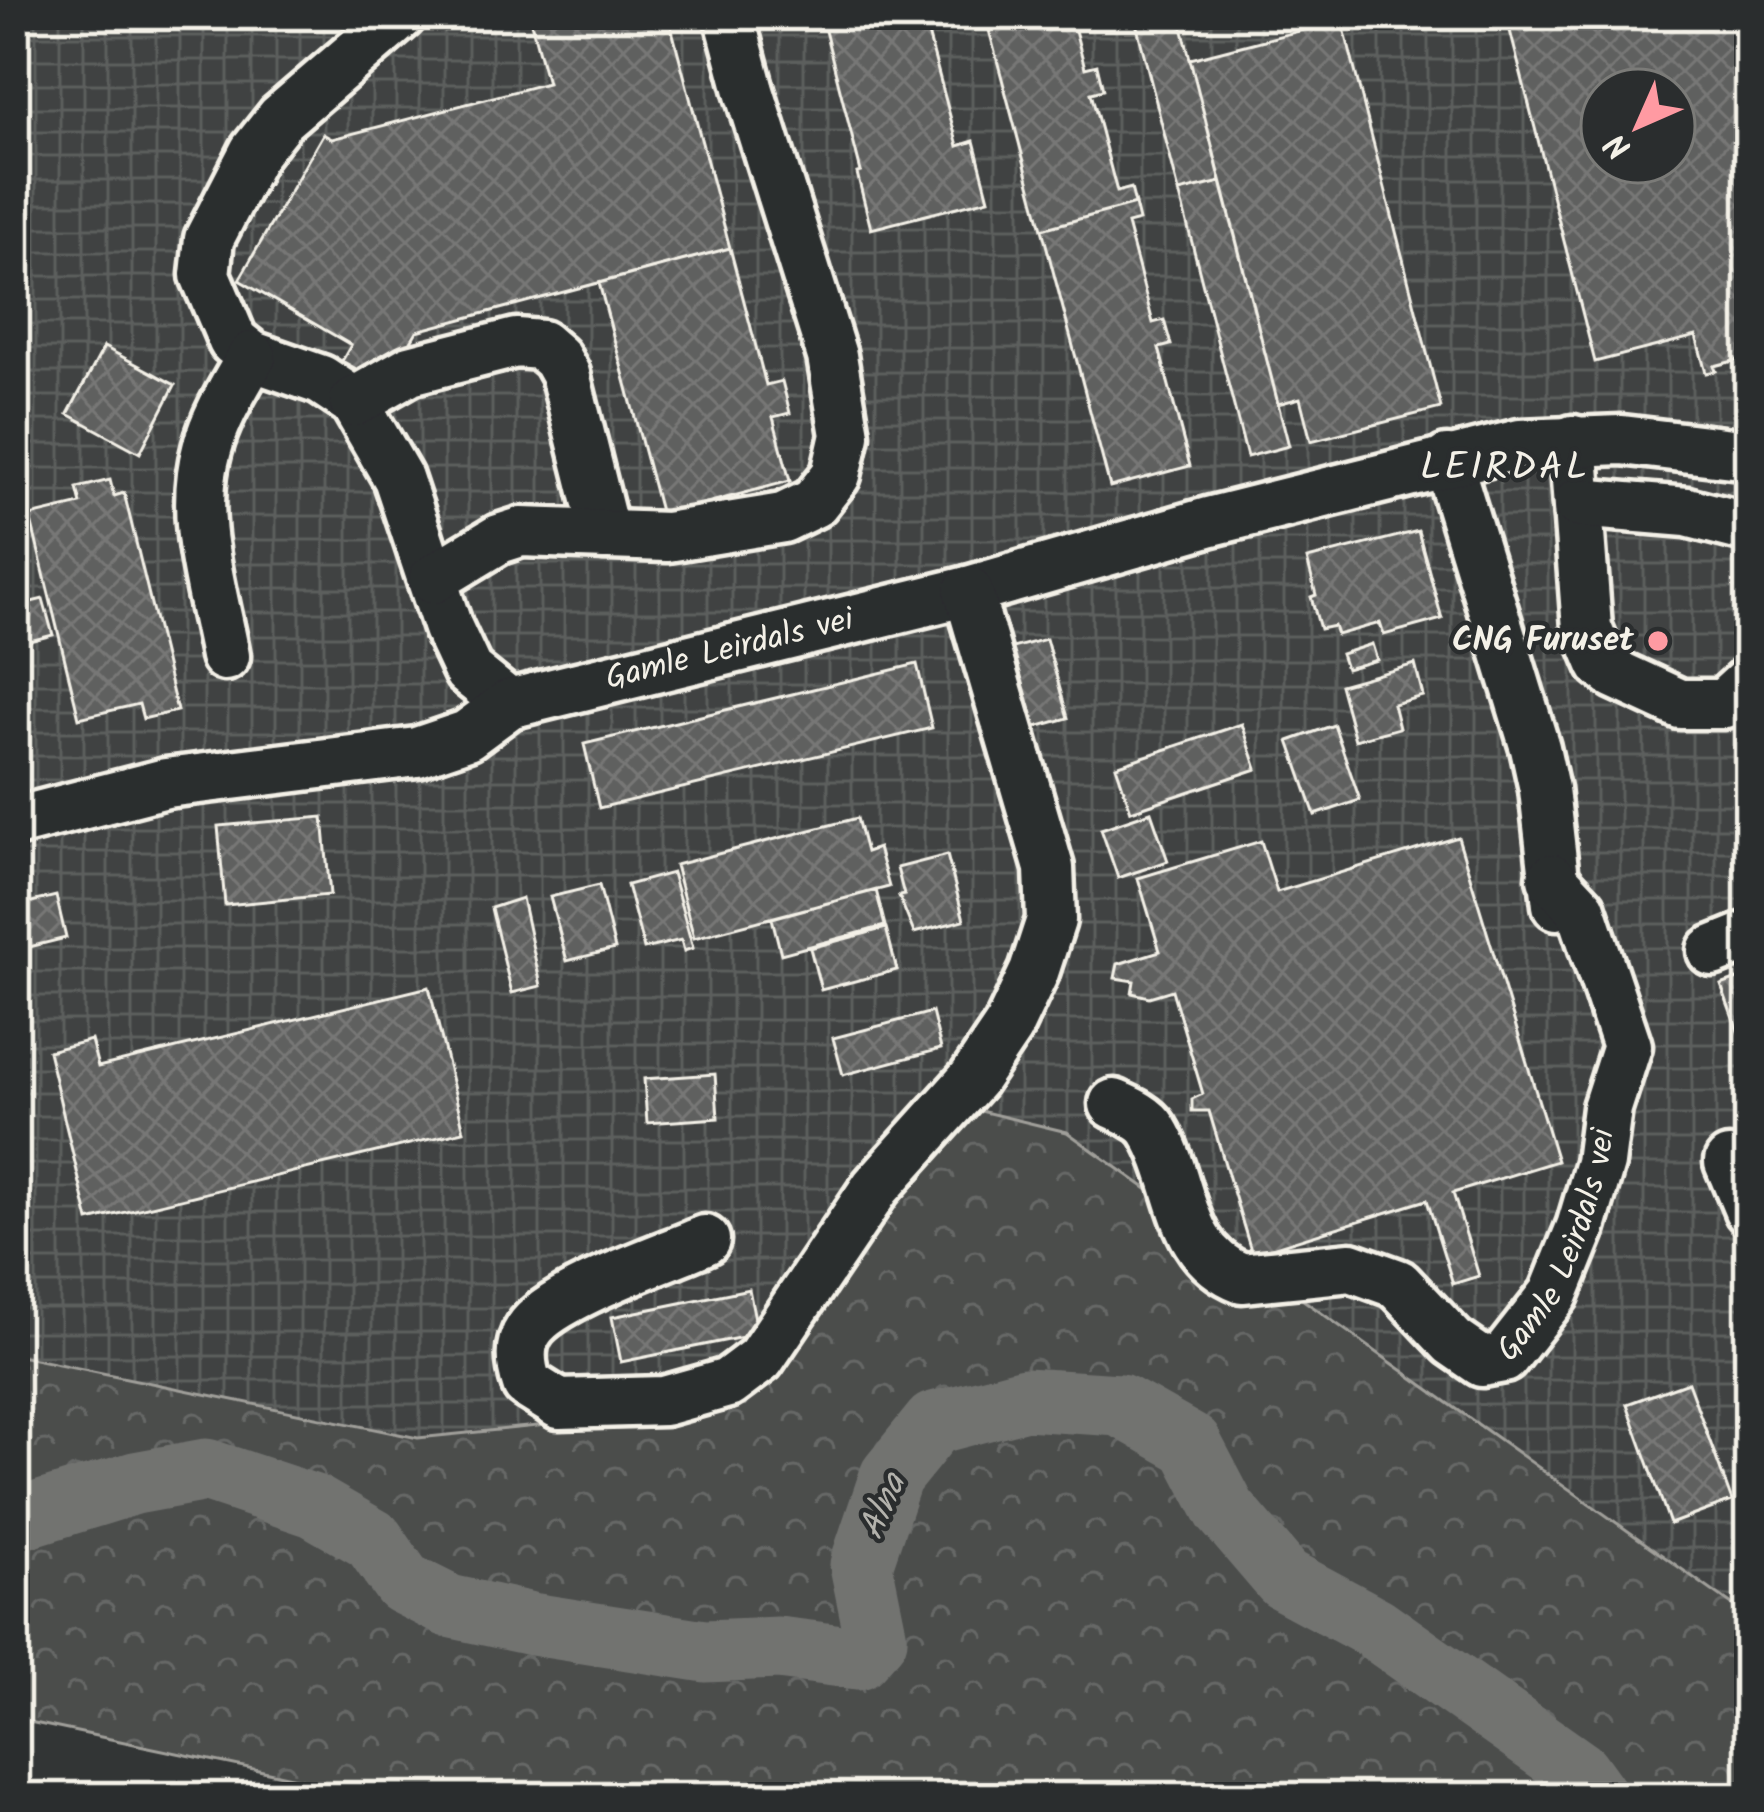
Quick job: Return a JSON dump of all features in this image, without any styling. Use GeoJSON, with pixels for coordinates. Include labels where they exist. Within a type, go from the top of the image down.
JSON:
{"type":"FeatureCollection","features":[{"type":"Feature","properties":{"kind":"street"},"geometry":{"type":"LineString","coordinates":[[401,15],[281,118],[254,152],[209,239],[206,275],[233,341],[252,356],[321,380],[354,401],[398,478],[448,628],[468,670],[509,704]]}},
{"type":"Feature","properties":{"kind":"street"},"geometry":{"type":"LineString","coordinates":[[433,579],[499,539],[521,532],[667,537],[784,518],[802,512],[826,492],[843,457],[844,435],[832,356],[729,15]]}},
{"type":"Feature","properties":{"kind":"street"},"geometry":{"type":"LineString","coordinates":[[354,401],[410,370],[516,343],[541,345],[565,374],[605,535]]}},
{"type":"Feature","properties":{"kind":"street"},"geometry":{"type":"LineString","coordinates":[[226,656],[199,515],[206,452],[221,408],[252,356]]}},
{"type":"Feature","properties":{"kind":"street"},"geometry":{"type":"LineString","coordinates":[[1574,440],[1587,628],[1602,664],[1680,704],[1724,704],[1749,681]]}},
{"type":"Feature","properties":{"kind":"street","name":"Gamle Leirdals vei"},"geometry":{"type":"LineString","coordinates":[[15,822],[166,783],[417,752],[466,735],[509,704],[968,591],[1208,522],[1520,444],[1622,440],[1749,455]]}},
{"type":"Feature","properties":{"kind":"street","name":"Gamle Leirdals vei"},"geometry":{"type":"LineString","coordinates":[[1114,1104],[1152,1128],[1194,1241],[1213,1262],[1242,1278],[1351,1267],[1398,1284],[1453,1342],[1482,1362],[1504,1358],[1554,1294],[1600,1163],[1607,1108],[1627,1046],[1581,909],[1552,878],[1544,789],[1535,748],[1447,460]]}},
{"type":"Feature","properties":{"kind":"street"},"geometry":{"type":"LineString","coordinates":[[1578,503],[1687,512],[1749,528]]}},
{"type":"Feature","properties":{"kind":"street"},"geometry":{"type":"LineString","coordinates":[[705,1240],[544,1310],[526,1334],[520,1363],[527,1384],[559,1404],[664,1401],[728,1383],[760,1359],[876,1187],[974,1079],[1009,1027],[1051,920],[1048,868],[968,591]]}},
{"type":"Feature","properties":{"kind":"street"},"geometry":{"type":"LineString","coordinates":[[1729,1162],[1749,1210]]}},
{"type":"Feature","properties":{"kind":"shaded area"},"geometry":{"type":"Polygon","coordinates":[[[15,15],[1749,15],[1749,1617],[939,1101],[745,1405],[418,1438],[15,1355],[15,15]]]}},
{"type":"Feature","properties":{"kind":"green space"},"geometry":{"type":"Polygon","coordinates":[[[939,1101],[1067,1132],[1749,1617],[1749,1797],[387,1797],[15,1719],[15,1355],[418,1438],[745,1405],[939,1101]]]}},
{"type":"Feature","properties":{"kind":"building"},"geometry":{"type":"Polygon","coordinates":[[[529,15],[668,15],[730,248],[417,331],[394,370],[376,380],[342,361],[351,345],[239,280],[323,134],[332,139],[547,83],[529,15]]]}},
{"type":"Feature","properties":{"kind":"building"},"geometry":{"type":"Polygon","coordinates":[[[821,15],[923,15],[958,146],[974,141],[989,199],[871,229],[821,15]]]}},
{"type":"Feature","properties":{"kind":"building"},"geometry":{"type":"Polygon","coordinates":[[[985,15],[1071,15],[1085,68],[1097,65],[1103,90],[1091,93],[1117,192],[1131,188],[1135,204],[1042,229],[985,15]]]}},
{"type":"Feature","properties":{"kind":"building"},"geometry":{"type":"Polygon","coordinates":[[[1134,15],[1179,15],[1221,182],[1179,192],[1134,15]]]}},
{"type":"Feature","properties":{"kind":"building"},"geometry":{"type":"Polygon","coordinates":[[[1506,15],[1749,15],[1749,357],[1714,366],[1716,371],[1706,373],[1696,336],[1595,362],[1506,15]]]}},
{"type":"Feature","properties":{"kind":"building"},"geometry":{"type":"Polygon","coordinates":[[[1342,20],[1441,408],[1311,441],[1300,398],[1278,404],[1190,59],[1342,20]]]}},
{"type":"Feature","properties":{"kind":"building"},"geometry":{"type":"Polygon","coordinates":[[[1221,182],[1289,446],[1247,457],[1179,192],[1221,182]]]}},
{"type":"Feature","properties":{"kind":"building"},"geometry":{"type":"Polygon","coordinates":[[[1135,204],[1139,221],[1127,224],[1153,323],[1164,320],[1171,345],[1159,348],[1190,466],[1110,487],[1042,229],[1135,204]]]}},
{"type":"Feature","properties":{"kind":"building"},"geometry":{"type":"Polygon","coordinates":[[[730,248],[766,385],[782,381],[790,413],[773,417],[790,481],[661,515],[599,283],[730,248]]]}},
{"type":"Feature","properties":{"kind":"building"},"geometry":{"type":"Polygon","coordinates":[[[104,347],[175,385],[140,453],[68,414],[104,347]]]}},
{"type":"Feature","properties":{"kind":"building"},"geometry":{"type":"Polygon","coordinates":[[[110,480],[114,496],[124,493],[177,711],[143,719],[139,704],[79,718],[30,516],[81,504],[77,488],[110,480]]]}},
{"type":"Feature","properties":{"kind":"building"},"geometry":{"type":"Polygon","coordinates":[[[1418,531],[1442,619],[1384,635],[1380,623],[1337,635],[1334,626],[1320,629],[1307,559],[1418,531]]]}},
{"type":"Feature","properties":{"kind":"building"},"geometry":{"type":"Polygon","coordinates":[[[43,599],[53,635],[22,643],[15,606],[43,599]]]}},
{"type":"Feature","properties":{"kind":"building"},"geometry":{"type":"Polygon","coordinates":[[[1046,639],[1068,718],[1022,731],[1001,651],[1046,639]]]}},
{"type":"Feature","properties":{"kind":"building"},"geometry":{"type":"Polygon","coordinates":[[[1372,644],[1377,660],[1346,669],[1341,654],[1372,644]]]}},
{"type":"Feature","properties":{"kind":"building"},"geometry":{"type":"Polygon","coordinates":[[[917,664],[932,728],[599,808],[584,744],[917,664]]]}},
{"type":"Feature","properties":{"kind":"building"},"geometry":{"type":"Polygon","coordinates":[[[1415,664],[1423,696],[1393,704],[1399,728],[1355,740],[1340,685],[1415,664]]]}},
{"type":"Feature","properties":{"kind":"building"},"geometry":{"type":"Polygon","coordinates":[[[1242,724],[1257,769],[1131,811],[1116,766],[1242,724]]]}},
{"type":"Feature","properties":{"kind":"building"},"geometry":{"type":"Polygon","coordinates":[[[1334,725],[1360,800],[1315,815],[1289,741],[1334,725]]]}},
{"type":"Feature","properties":{"kind":"building"},"geometry":{"type":"Polygon","coordinates":[[[1151,812],[1168,861],[1118,878],[1101,829],[1151,812]]]}},
{"type":"Feature","properties":{"kind":"building"},"geometry":{"type":"Polygon","coordinates":[[[323,817],[330,895],[225,905],[218,826],[323,817]]]}},
{"type":"Feature","properties":{"kind":"building"},"geometry":{"type":"Polygon","coordinates":[[[857,818],[866,852],[878,848],[889,887],[694,938],[675,865],[857,818]]]}},
{"type":"Feature","properties":{"kind":"building"},"geometry":{"type":"Polygon","coordinates":[[[1458,837],[1557,1161],[1453,1193],[1479,1276],[1453,1284],[1427,1200],[1252,1254],[1209,1111],[1192,1111],[1192,1099],[1203,1094],[1172,990],[1149,997],[1132,993],[1134,981],[1115,978],[1118,964],[1160,951],[1138,878],[1261,841],[1277,892],[1458,837]]]}},
{"type":"Feature","properties":{"kind":"building"},"geometry":{"type":"Polygon","coordinates":[[[947,855],[964,920],[914,933],[899,896],[904,895],[897,868],[947,855]]]}},
{"type":"Feature","properties":{"kind":"building"},"geometry":{"type":"Polygon","coordinates":[[[672,873],[693,948],[684,951],[681,940],[644,949],[627,885],[672,873]]]}},
{"type":"Feature","properties":{"kind":"building"},"geometry":{"type":"Polygon","coordinates":[[[599,885],[615,949],[567,961],[550,897],[599,885]]]}},
{"type":"Feature","properties":{"kind":"building"},"geometry":{"type":"Polygon","coordinates":[[[876,890],[885,926],[781,954],[772,918],[876,890]]]}},
{"type":"Feature","properties":{"kind":"building"},"geometry":{"type":"Polygon","coordinates":[[[56,896],[66,938],[17,950],[15,906],[56,896]]]}},
{"type":"Feature","properties":{"kind":"building"},"geometry":{"type":"Polygon","coordinates":[[[522,898],[541,986],[512,993],[491,908],[522,898]]]}},
{"type":"Feature","properties":{"kind":"building"},"geometry":{"type":"Polygon","coordinates":[[[886,928],[897,970],[821,990],[810,948],[886,928]]]}},
{"type":"Feature","properties":{"kind":"building"},"geometry":{"type":"Polygon","coordinates":[[[1749,975],[1749,1061],[1721,985],[1749,975]]]}},
{"type":"Feature","properties":{"kind":"building"},"geometry":{"type":"Polygon","coordinates":[[[429,987],[464,1131],[89,1221],[48,1051],[91,1040],[98,1067],[429,987]]]}},
{"type":"Feature","properties":{"kind":"building"},"geometry":{"type":"Polygon","coordinates":[[[932,1012],[941,1049],[843,1075],[833,1038],[932,1012]]]}},
{"type":"Feature","properties":{"kind":"building"},"geometry":{"type":"Polygon","coordinates":[[[715,1074],[718,1118],[647,1123],[644,1079],[715,1074]]]}},
{"type":"Feature","properties":{"kind":"building"},"geometry":{"type":"Polygon","coordinates":[[[749,1289],[758,1334],[621,1362],[612,1317],[749,1289]]]}},
{"type":"Feature","properties":{"kind":"building"},"geometry":{"type":"Polygon","coordinates":[[[1688,1382],[1732,1501],[1670,1524],[1627,1404],[1688,1382]]]}},
{"type":"Feature","properties":{"kind":"waterway","name":"Alna"},"geometry":{"type":"LineString","coordinates":[[15,1520],[135,1483],[206,1470],[314,1506],[373,1540],[403,1583],[449,1606],[705,1651],[778,1648],[858,1658],[876,1638],[861,1565],[891,1476],[934,1423],[1025,1399],[1120,1405],[1191,1445],[1225,1510],[1284,1579],[1375,1628],[1579,1772],[1597,1797]]}},
{"type":"Feature","properties":{"kind":"place","name":"CNG Furuset"},"geometry":{"type":"Point","coordinates":[1658,641]}},
{"type":"Feature","properties":{"kind":"district","name":"LEIRDAL"},"geometry":{"type":"Point","coordinates":[1505,469]}}]}
